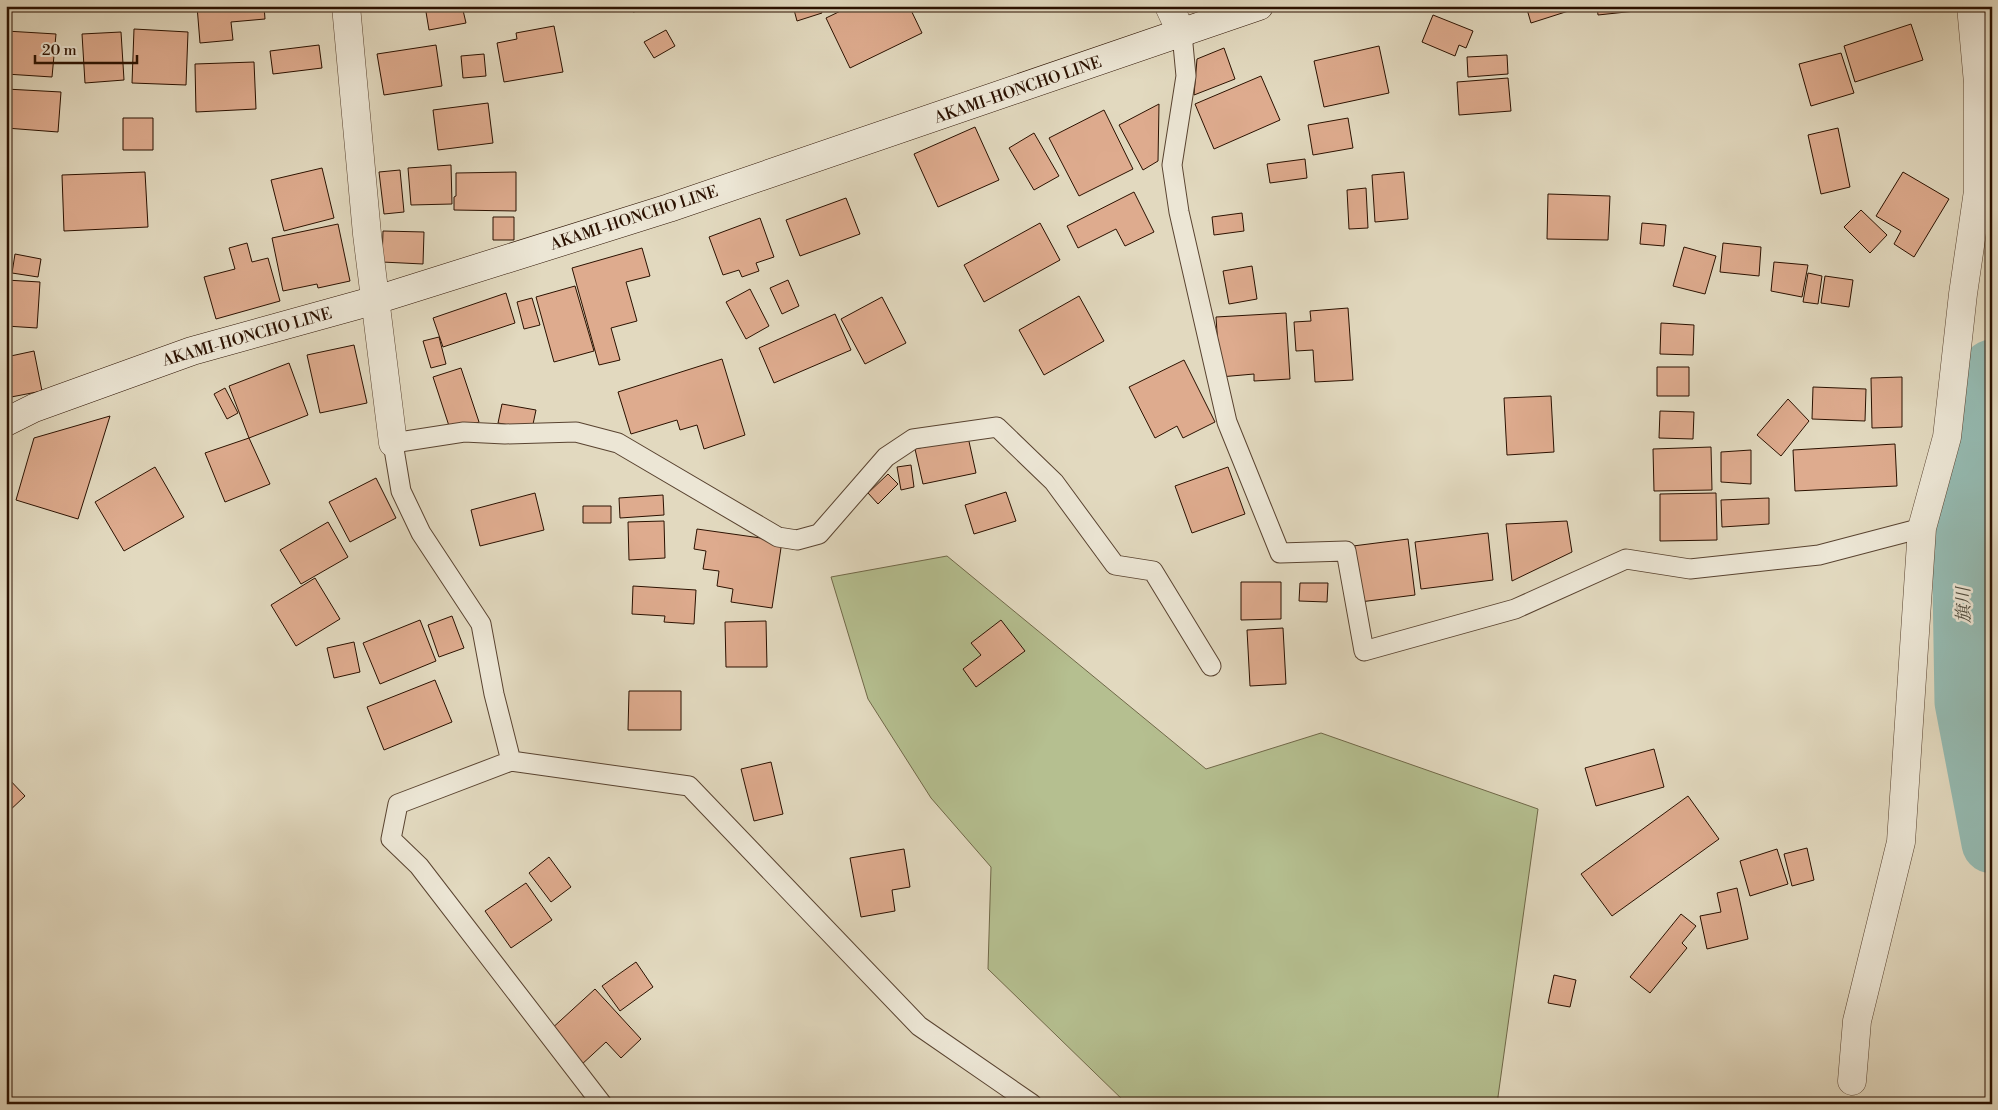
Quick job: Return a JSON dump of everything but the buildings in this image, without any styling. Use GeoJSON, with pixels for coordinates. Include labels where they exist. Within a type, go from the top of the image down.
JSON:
{"type":"FeatureCollection","features":[{"type":"Feature","properties":{"kind":"street"},"geometry":{"type":"LineString","coordinates":[[346,6],[367,234],[393,443]]}},
{"type":"Feature","properties":{"kind":"street"},"geometry":{"type":"LineString","coordinates":[[1169,6],[1182,34]]}},
{"type":"Feature","properties":{"kind":"street","name":"AKAMI-HONCHO LINE"},"geometry":{"type":"LineString","coordinates":[[6,422],[34,408],[192,351],[376,300],[669,208],[1182,34],[1259,6]]}},
{"type":"Feature","properties":{"kind":"street"},"geometry":{"type":"LineString","coordinates":[[1852,1081],[1857,1021],[1901,842],[1922,528],[1947,436],[1963,294],[1978,191],[1978,83],[1971,6]]}},
{"type":"Feature","properties":{"kind":"lane"},"geometry":{"type":"LineString","coordinates":[[1182,34],[1186,76],[1172,165],[1179,212],[1227,422],[1280,553],[1346,551],[1364,651],[1515,609],[1626,559],[1690,569],[1819,555],[1922,528]]}},
{"type":"Feature","properties":{"kind":"lane"},"geometry":{"type":"LineString","coordinates":[[511,761],[494,694],[481,624],[421,533],[401,491],[393,443],[464,432],[505,434],[576,432],[610,440],[778,537],[797,540],[820,534],[886,457],[913,439],[997,427],[1054,482],[1115,565],[1154,571],[1211,666]]}},
{"type":"Feature","properties":{"kind":"lane"},"geometry":{"type":"LineString","coordinates":[[602,1104],[419,866],[391,839],[398,804],[511,761],[689,786],[919,1026],[1032,1104]]}},
{"type":"Feature","properties":{"kind":"green space"},"geometry":{"type":"Polygon","coordinates":[[[947,556],[1206,769],[1321,733],[1538,809],[1497,1104],[1127,1104],[988,969],[991,867],[931,798],[868,699],[831,577],[947,556]]]}},
{"type":"Feature","properties":{"kind":"waterway","name":"旗川"},"geometry":{"type":"LineString","coordinates":[[1992,370],[1961,463],[1965,702],[1992,843]]}}]}
